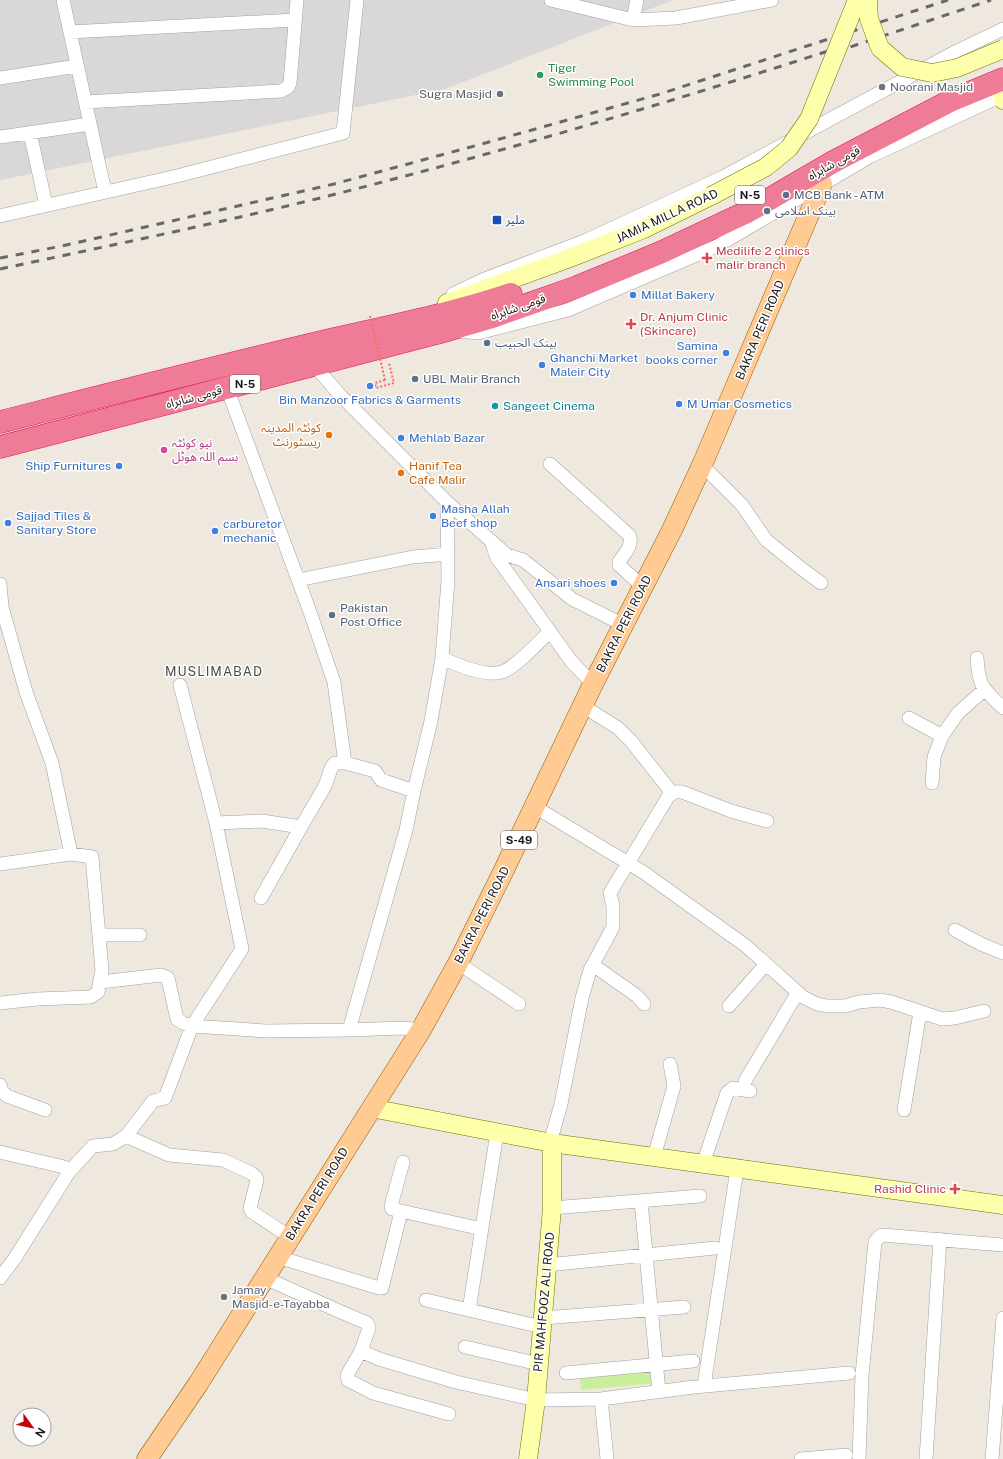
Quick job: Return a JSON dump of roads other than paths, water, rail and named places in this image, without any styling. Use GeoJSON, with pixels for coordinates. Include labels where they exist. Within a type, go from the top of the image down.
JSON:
{"type":"FeatureCollection","features":[{"type":"Feature","properties":{"kind":"highway","name":"قومی شاہراہ"},"geometry":{"type":"LineString","coordinates":[[0,447],[448,330],[488,310],[574,272],[659,238],[745,198],[860,133],[978,73],[1003,62]]}},
{"type":"Feature","properties":{"kind":"highway","name":"قومی شاہراہ"},"geometry":{"type":"LineString","coordinates":[[0,422],[408,321],[488,310],[577,287],[669,249],[750,211],[833,162],[945,104],[1003,92]]}},
{"type":"Feature","properties":{"kind":"main road","name":"BAKRA PERI ROAD"},"geometry":{"type":"LineString","coordinates":[[147,1459],[198,1384],[371,1108],[422,1030],[458,963],[535,807],[593,684],[672,530],[702,465],[822,184]]}},
{"type":"Feature","properties":{"kind":"street"},"geometry":{"type":"LineString","coordinates":[[62,0],[105,192]]}},
{"type":"Feature","properties":{"kind":"street"},"geometry":{"type":"LineString","coordinates":[[85,102],[281,91],[288,87],[290,83],[297,0]]}},
{"type":"Feature","properties":{"kind":"street"},"geometry":{"type":"LineString","coordinates":[[0,216],[177,176],[343,133],[357,0]]}},
{"type":"Feature","properties":{"kind":"street"},"geometry":{"type":"LineString","coordinates":[[551,0],[633,20],[676,18],[772,0]]}},
{"type":"Feature","properties":{"kind":"street"},"geometry":{"type":"LineString","coordinates":[[633,20],[636,0]]}},
{"type":"Feature","properties":{"kind":"street","name":"JAMIA MILLA ROAD"},"geometry":{"type":"LineString","coordinates":[[408,321],[441,305],[515,279],[644,229],[711,196],[766,166],[789,148],[809,119],[857,0]]}},
{"type":"Feature","properties":{"kind":"street"},"geometry":{"type":"LineString","coordinates":[[868,0],[869,19],[880,48],[902,67],[932,73],[957,68],[1003,49]]}},
{"type":"Feature","properties":{"kind":"street"},"geometry":{"type":"LineString","coordinates":[[70,32],[295,20]]}},
{"type":"Feature","properties":{"kind":"street"},"geometry":{"type":"LineString","coordinates":[[441,305],[455,292],[469,285],[587,240],[723,176],[957,51],[1003,29]]}},
{"type":"Feature","properties":{"kind":"street"},"geometry":{"type":"LineString","coordinates":[[0,78],[77,66]]}},
{"type":"Feature","properties":{"kind":"street"},"geometry":{"type":"LineString","coordinates":[[448,330],[478,333],[568,310],[717,246],[871,156],[1003,92]]}},
{"type":"Feature","properties":{"kind":"street"},"geometry":{"type":"LineString","coordinates":[[0,137],[90,124]]}},
{"type":"Feature","properties":{"kind":"street"},"geometry":{"type":"LineString","coordinates":[[30,133],[46,205]]}},
{"type":"Feature","properties":{"kind":"street"},"geometry":{"type":"LineString","coordinates":[[314,366],[340,395],[447,502],[507,555],[523,560],[572,599],[624,625]]}},
{"type":"Feature","properties":{"kind":"street"},"geometry":{"type":"LineString","coordinates":[[227,388],[334,682],[345,763]]}},
{"type":"Feature","properties":{"kind":"street"},"geometry":{"type":"LineString","coordinates":[[550,464],[628,535],[631,539],[630,544],[619,562],[619,565],[643,587]]}},
{"type":"Feature","properties":{"kind":"street"},"geometry":{"type":"LineString","coordinates":[[702,465],[742,504],[766,540],[821,583]]}},
{"type":"Feature","properties":{"kind":"street"},"geometry":{"type":"LineString","coordinates":[[349,1030],[406,830],[431,721],[442,658],[448,580],[447,502]]}},
{"type":"Feature","properties":{"kind":"street"},"geometry":{"type":"LineString","coordinates":[[490,540],[497,558],[571,661],[593,684]]}},
{"type":"Feature","properties":{"kind":"street"},"geometry":{"type":"LineString","coordinates":[[298,580],[413,556],[448,554]]}},
{"type":"Feature","properties":{"kind":"street"},"geometry":{"type":"LineString","coordinates":[[0,584],[2,607],[26,692],[52,763],[71,854]]}},
{"type":"Feature","properties":{"kind":"street"},"geometry":{"type":"LineString","coordinates":[[442,658],[474,670],[495,673],[502,672],[519,660],[550,631]]}},
{"type":"Feature","properties":{"kind":"street"},"geometry":{"type":"LineString","coordinates":[[977,658],[980,683],[984,690],[1003,708]]}},
{"type":"Feature","properties":{"kind":"street"},"geometry":{"type":"LineString","coordinates":[[0,1278],[15,1258],[69,1172],[93,1146],[113,1144],[126,1136],[153,1101],[165,1098],[192,1026],[242,949],[216,823],[180,685]]}},
{"type":"Feature","properties":{"kind":"street"},"geometry":{"type":"LineString","coordinates":[[932,783],[934,757],[942,736],[958,712],[984,690]]}},
{"type":"Feature","properties":{"kind":"street"},"geometry":{"type":"LineString","coordinates":[[583,706],[618,728],[631,741],[672,793]]}},
{"type":"Feature","properties":{"kind":"street"},"geometry":{"type":"LineString","coordinates":[[909,718],[942,736]]}},
{"type":"Feature","properties":{"kind":"street"},"geometry":{"type":"LineString","coordinates":[[261,898],[325,786],[332,766],[335,763],[345,763],[375,771],[381,780],[414,791]]}},
{"type":"Feature","properties":{"kind":"street"},"geometry":{"type":"LineString","coordinates":[[551,1143],[561,1104],[582,998],[593,965],[613,927],[614,922],[610,893],[668,797],[677,791],[682,792],[731,811],[767,821]]}},
{"type":"Feature","properties":{"kind":"street"},"geometry":{"type":"LineString","coordinates":[[535,807],[643,872],[746,946],[803,997],[827,1006],[845,1006],[859,1002],[880,1000],[942,1019],[970,1016],[984,1011]]}},
{"type":"Feature","properties":{"kind":"street"},"geometry":{"type":"LineString","coordinates":[[216,823],[262,821],[301,827]]}},
{"type":"Feature","properties":{"kind":"street"},"geometry":{"type":"LineString","coordinates":[[0,864],[71,854],[92,856],[102,970],[98,992],[91,997],[0,1002]]}},
{"type":"Feature","properties":{"kind":"street"},"geometry":{"type":"LineString","coordinates":[[955,930],[981,944],[1003,953]]}},
{"type":"Feature","properties":{"kind":"street"},"geometry":{"type":"LineString","coordinates":[[100,935],[140,935]]}},
{"type":"Feature","properties":{"kind":"street"},"geometry":{"type":"LineString","coordinates":[[458,963],[519,1004]]}},
{"type":"Feature","properties":{"kind":"street"},"geometry":{"type":"LineString","coordinates":[[729,1006],[766,964]]}},
{"type":"Feature","properties":{"kind":"street"},"geometry":{"type":"LineString","coordinates":[[593,965],[637,996],[644,1004]]}},
{"type":"Feature","properties":{"kind":"street"},"geometry":{"type":"LineString","coordinates":[[101,982],[162,975],[168,978],[177,1018],[183,1023],[192,1026],[266,1031],[403,1028],[422,1030]]}},
{"type":"Feature","properties":{"kind":"street"},"geometry":{"type":"LineString","coordinates":[[703,1164],[727,1093],[733,1088],[747,1086],[798,992]]}},
{"type":"Feature","properties":{"kind":"street"},"geometry":{"type":"LineString","coordinates":[[904,1110],[920,1012]]}},
{"type":"Feature","properties":{"kind":"street"},"geometry":{"type":"LineString","coordinates":[[654,1158],[674,1086],[670,1064]]}},
{"type":"Feature","properties":{"kind":"street"},"geometry":{"type":"LineString","coordinates":[[0,1085],[2,1091],[7,1096],[46,1110]]}},
{"type":"Feature","properties":{"kind":"street"},"geometry":{"type":"LineString","coordinates":[[371,1108],[551,1143],[1003,1205]]}},
{"type":"Feature","properties":{"kind":"street"},"geometry":{"type":"LineString","coordinates":[[468,1310],[497,1133]]}},
{"type":"Feature","properties":{"kind":"street"},"geometry":{"type":"LineString","coordinates":[[126,1136],[169,1155],[223,1160],[251,1173],[257,1180],[250,1208],[252,1212],[290,1237]]}},
{"type":"Feature","properties":{"kind":"street","name":"PIR MAHFOOZ ALI ROAD"},"geometry":{"type":"LineString","coordinates":[[528,1459],[536,1400],[552,1208],[551,1143]]}},
{"type":"Feature","properties":{"kind":"street"},"geometry":{"type":"LineString","coordinates":[[0,1152],[67,1168],[69,1172]]}},
{"type":"Feature","properties":{"kind":"street"},"geometry":{"type":"LineString","coordinates":[[403,1162],[390,1206],[392,1209],[482,1229]]}},
{"type":"Feature","properties":{"kind":"street"},"geometry":{"type":"LineString","coordinates":[[704,1386],[737,1169]]}},
{"type":"Feature","properties":{"kind":"street"},"geometry":{"type":"LineString","coordinates":[[552,1208],[700,1196]]}},
{"type":"Feature","properties":{"kind":"street"},"geometry":{"type":"LineString","coordinates":[[640,1201],[659,1392]]}},
{"type":"Feature","properties":{"kind":"street"},"geometry":{"type":"LineString","coordinates":[[278,1257],[382,1288],[401,1212]]}},
{"type":"Feature","properties":{"kind":"street"},"geometry":{"type":"LineString","coordinates":[[859,1459],[862,1376],[875,1242],[882,1236],[940,1239],[1003,1245]]}},
{"type":"Feature","properties":{"kind":"street"},"geometry":{"type":"LineString","coordinates":[[926,1459],[940,1239]]}},
{"type":"Feature","properties":{"kind":"street"},"geometry":{"type":"LineString","coordinates":[[547,1265],[715,1248]]}},
{"type":"Feature","properties":{"kind":"street"},"geometry":{"type":"LineString","coordinates":[[265,1278],[367,1323],[369,1328],[361,1352],[347,1375],[348,1380],[373,1392],[449,1414]]}},
{"type":"Feature","properties":{"kind":"street"},"geometry":{"type":"LineString","coordinates":[[426,1300],[468,1310],[542,1322],[651,1309],[684,1307]]}},
{"type":"Feature","properties":{"kind":"street"},"geometry":{"type":"LineString","coordinates":[[992,1459],[1000,1384],[1003,1318]]}},
{"type":"Feature","properties":{"kind":"street"},"geometry":{"type":"LineString","coordinates":[[465,1347],[539,1364]]}},
{"type":"Feature","properties":{"kind":"street"},"geometry":{"type":"LineString","coordinates":[[361,1352],[456,1382],[536,1400],[601,1399],[704,1386],[849,1373]]}},
{"type":"Feature","properties":{"kind":"street"},"geometry":{"type":"LineString","coordinates":[[566,1373],[693,1361]]}},
{"type":"Feature","properties":{"kind":"street"},"geometry":{"type":"LineString","coordinates":[[601,1399],[607,1459]]}},
{"type":"Feature","properties":{"kind":"street"},"geometry":{"type":"LineString","coordinates":[[801,1459],[846,1454]]}},
{"type":"Feature","properties":{"kind":"railway"},"geometry":{"type":"LineString","coordinates":[[0,258],[62,246],[334,184],[489,142],[660,94],[948,0]]}},
{"type":"Feature","properties":{"kind":"railway"},"geometry":{"type":"LineString","coordinates":[[0,269],[252,214],[336,194],[460,161],[706,90],[828,51],[838,51],[991,0]]}},
{"type":"Feature","properties":{"kind":"place","name":"Tiger Swimming Pool"},"geometry":{"type":"Point","coordinates":[540,75]}},
{"type":"Feature","properties":{"kind":"place","name":"Noorani Masjid"},"geometry":{"type":"Point","coordinates":[882,87]}},
{"type":"Feature","properties":{"kind":"place","name":"Sugra Masjid"},"geometry":{"type":"Point","coordinates":[500,94]}},
{"type":"Feature","properties":{"kind":"place","name":"MCB Bank - ATM"},"geometry":{"type":"Point","coordinates":[786,195]}},
{"type":"Feature","properties":{"kind":"place","name":"بینک اسلامی"},"geometry":{"type":"Point","coordinates":[767,211]}},
{"type":"Feature","properties":{"kind":"place","name":"ملیر"},"geometry":{"type":"Point","coordinates":[497,220]}},
{"type":"Feature","properties":{"kind":"place","name":"Medilife 2 clinics malir branch"},"geometry":{"type":"Point","coordinates":[707,258]}},
{"type":"Feature","properties":{"kind":"place","name":"Millat Bakery"},"geometry":{"type":"Point","coordinates":[633,295]}},
{"type":"Feature","properties":{"kind":"place","name":"Dr. Anjum Clinic (Skincare)"},"geometry":{"type":"Point","coordinates":[631,324]}},
{"type":"Feature","properties":{"kind":"place","name":"بينک الحبيب"},"geometry":{"type":"Point","coordinates":[487,343]}},
{"type":"Feature","properties":{"kind":"place","name":"Samina books corner"},"geometry":{"type":"Point","coordinates":[726,353]}},
{"type":"Feature","properties":{"kind":"place","name":"Ghanchi Market Maleir City"},"geometry":{"type":"Point","coordinates":[542,365]}},
{"type":"Feature","properties":{"kind":"place","name":"UBL Malir Branch"},"geometry":{"type":"Point","coordinates":[415,379]}},
{"type":"Feature","properties":{"kind":"place","name":"Bin Manzoor Fabrics & Garments"},"geometry":{"type":"Point","coordinates":[370,386]}},
{"type":"Feature","properties":{"kind":"place","name":"M Umar Cosmetics"},"geometry":{"type":"Point","coordinates":[679,404]}},
{"type":"Feature","properties":{"kind":"place","name":"Sangeet Cinema"},"geometry":{"type":"Point","coordinates":[495,406]}},
{"type":"Feature","properties":{"kind":"place","name":"کوئٹہ المدینہ ریسٹورنٹ"},"geometry":{"type":"Point","coordinates":[329,435]}},
{"type":"Feature","properties":{"kind":"place","name":"Mehlab Bazar"},"geometry":{"type":"Point","coordinates":[401,438]}},
{"type":"Feature","properties":{"kind":"place","name":"نیو کوئٹہ بسم اللہ ھوٹل"},"geometry":{"type":"Point","coordinates":[164,450]}},
{"type":"Feature","properties":{"kind":"place","name":"Ship Furnitures"},"geometry":{"type":"Point","coordinates":[119,466]}},
{"type":"Feature","properties":{"kind":"place","name":"Hanif Tea Cafe Malir"},"geometry":{"type":"Point","coordinates":[401,473]}},
{"type":"Feature","properties":{"kind":"place","name":"Masha Allah Beef shop"},"geometry":{"type":"Point","coordinates":[433,516]}},
{"type":"Feature","properties":{"kind":"place","name":"Sajjad Tiles & Sanitary Store"},"geometry":{"type":"Point","coordinates":[8,523]}},
{"type":"Feature","properties":{"kind":"place","name":"carburetor mechanic"},"geometry":{"type":"Point","coordinates":[215,531]}},
{"type":"Feature","properties":{"kind":"place","name":"Ansari shoes"},"geometry":{"type":"Point","coordinates":[614,583]}},
{"type":"Feature","properties":{"kind":"place","name":"Pakistan Post Office"},"geometry":{"type":"Point","coordinates":[332,615]}},
{"type":"Feature","properties":{"kind":"place","name":"Rashid Clinic"},"geometry":{"type":"Point","coordinates":[955,1189]}},
{"type":"Feature","properties":{"kind":"place","name":"Jamay Masjid-e-Tayabba"},"geometry":{"type":"Point","coordinates":[224,1297]}},
{"type":"Feature","properties":{"kind":"district","name":"MUSLIMABAD"},"geometry":{"type":"Point","coordinates":[214,671]}}]}
